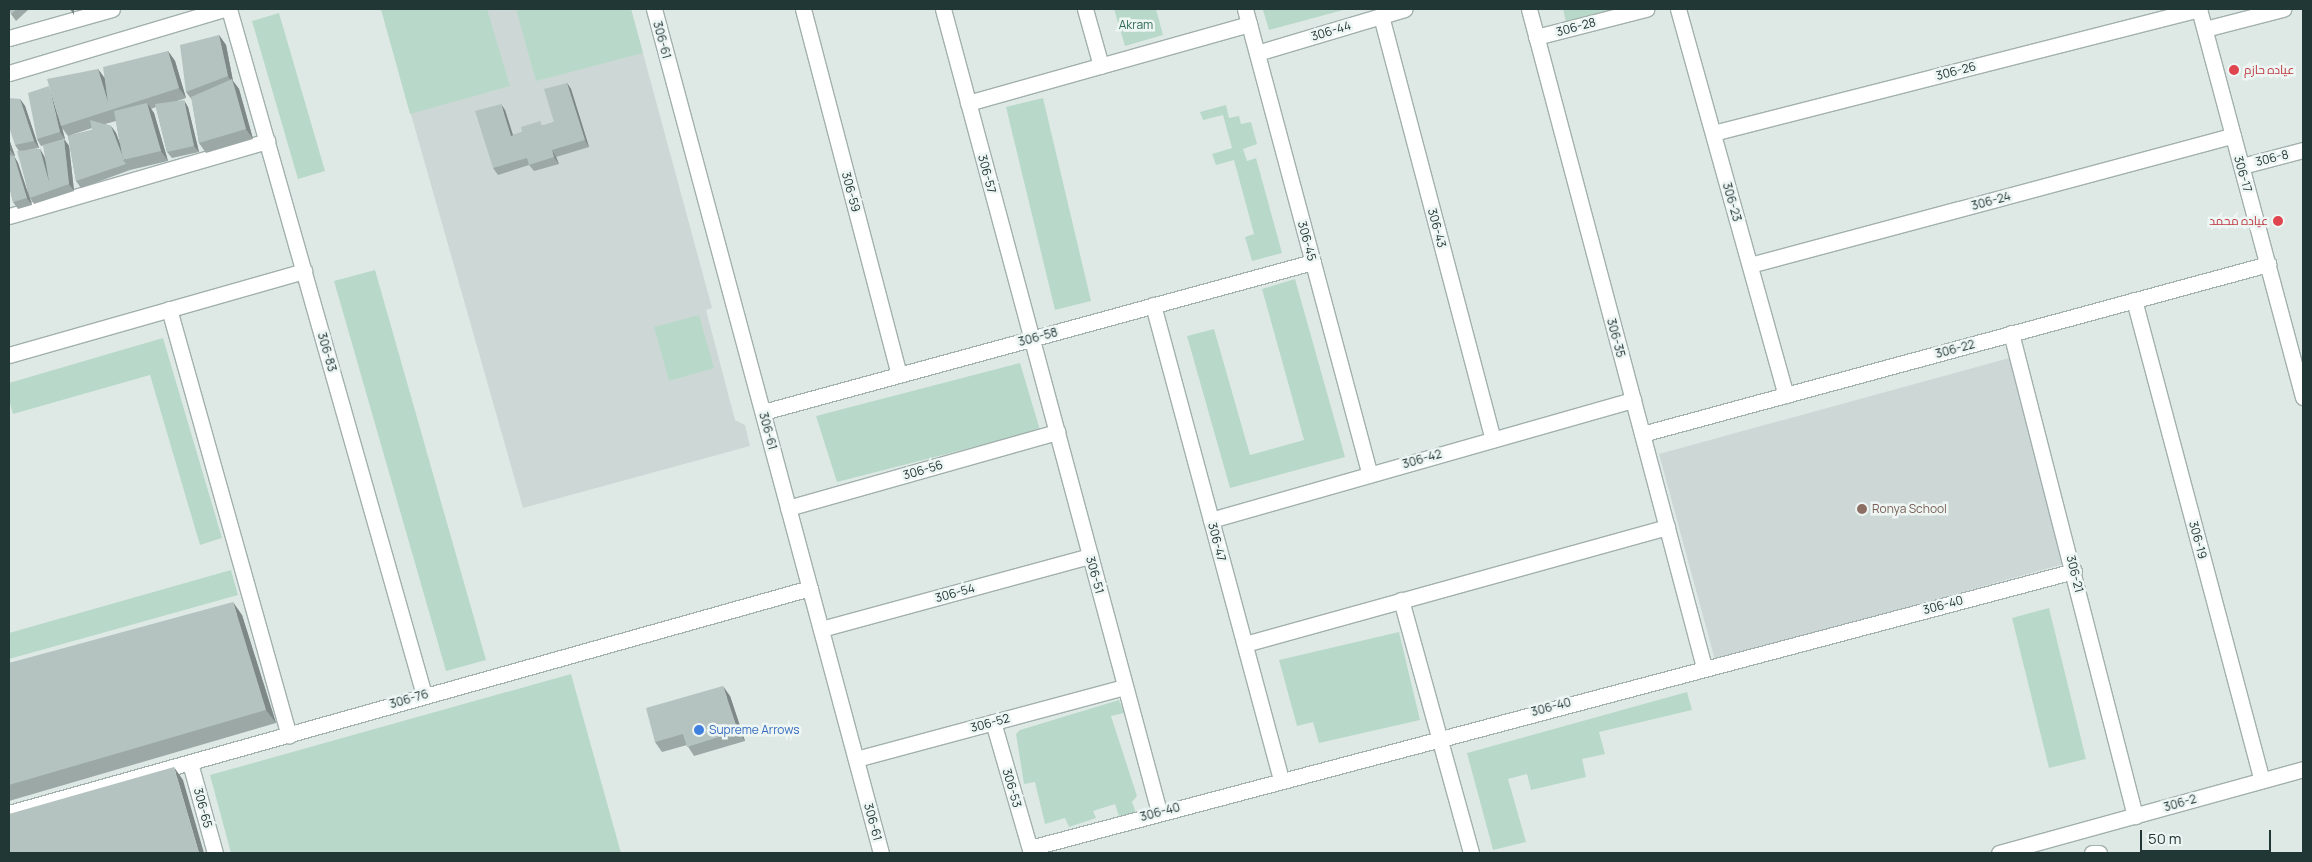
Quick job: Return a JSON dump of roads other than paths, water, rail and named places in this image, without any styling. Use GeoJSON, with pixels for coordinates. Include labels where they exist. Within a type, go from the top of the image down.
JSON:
{"type":"FeatureCollection","features":[{"type":"Feature","properties":{"kind":"street"},"geometry":{"type":"LineString","coordinates":[[9,38],[112,9]]}},
{"type":"Feature","properties":{"kind":"street"},"geometry":{"type":"LineString","coordinates":[[9,72],[224,9]]}},
{"type":"Feature","properties":{"kind":"street","name":"306-83"},"geometry":{"type":"LineString","coordinates":[[229,9],[424,695]]}},
{"type":"Feature","properties":{"kind":"street","name":"306-61"},"geometry":{"type":"LineString","coordinates":[[654,9],[881,853]]}},
{"type":"Feature","properties":{"kind":"street","name":"306-59"},"geometry":{"type":"LineString","coordinates":[[803,9],[899,375]]}},
{"type":"Feature","properties":{"kind":"street","name":"306-57"},"geometry":{"type":"LineString","coordinates":[[943,9],[1031,338]]}},
{"type":"Feature","properties":{"kind":"street"},"geometry":{"type":"LineString","coordinates":[[1085,9],[1101,66]]}},
{"type":"Feature","properties":{"kind":"street","name":"306-45"},"geometry":{"type":"LineString","coordinates":[[1245,9],[1370,474]]}},
{"type":"Feature","properties":{"kind":"street","name":"306-44"},"geometry":{"type":"LineString","coordinates":[[1257,53],[1406,9]]}},
{"type":"Feature","properties":{"kind":"street","name":"306-35"},"geometry":{"type":"LineString","coordinates":[[1529,9],[1704,667]]}},
{"type":"Feature","properties":{"kind":"street","name":"306-28"},"geometry":{"type":"LineString","coordinates":[[1536,37],[1646,9]]}},
{"type":"Feature","properties":{"kind":"street","name":"306-23"},"geometry":{"type":"LineString","coordinates":[[1678,9],[1786,394]]}},
{"type":"Feature","properties":{"kind":"street","name":"306-26"},"geometry":{"type":"LineString","coordinates":[[1713,133],[2199,9]]}},
{"type":"Feature","properties":{"kind":"street","name":"306-17"},"geometry":{"type":"LineString","coordinates":[[2199,9],[2303,397]]}},
{"type":"Feature","properties":{"kind":"street"},"geometry":{"type":"LineString","coordinates":[[2205,29],[2283,9]]}},
{"type":"Feature","properties":{"kind":"street","name":"306-43"},"geometry":{"type":"LineString","coordinates":[[1381,16],[1493,439]]}},
{"type":"Feature","properties":{"kind":"street"},"geometry":{"type":"LineString","coordinates":[[968,103],[1249,24]]}},
{"type":"Feature","properties":{"kind":"street","name":"306-24"},"geometry":{"type":"LineString","coordinates":[[1750,265],[2233,136]]}},
{"type":"Feature","properties":{"kind":"street"},"geometry":{"type":"LineString","coordinates":[[9,216],[267,140]]}},
{"type":"Feature","properties":{"kind":"street","name":"306-8"},"geometry":{"type":"LineString","coordinates":[[2242,166],[2303,150]]}},
{"type":"Feature","properties":{"kind":"street","name":"306-58"},"geometry":{"type":"LineString","coordinates":[[762,412],[1313,262]]}},
{"type":"Feature","properties":{"kind":"street","name":"306-22"},"geometry":{"type":"LineString","coordinates":[[1642,434],[2268,264]]}},
{"type":"Feature","properties":{"kind":"street"},"geometry":{"type":"LineString","coordinates":[[9,355],[304,271]]}},
{"type":"Feature","properties":{"kind":"street","name":"306-19"},"geometry":{"type":"LineString","coordinates":[[2134,300],[2262,780]]}},
{"type":"Feature","properties":{"kind":"street","name":"306-47"},"geometry":{"type":"LineString","coordinates":[[1153,305],[1281,780]]}},
{"type":"Feature","properties":{"kind":"street"},"geometry":{"type":"LineString","coordinates":[[169,309],[289,735]]}},
{"type":"Feature","properties":{"kind":"street","name":"306-21"},"geometry":{"type":"LineString","coordinates":[[2011,334],[2074,571],[2135,816]]}},
{"type":"Feature","properties":{"kind":"street","name":"306-51"},"geometry":{"type":"LineString","coordinates":[[1031,338],[1159,812]]}},
{"type":"Feature","properties":{"kind":"street","name":"306-42"},"geometry":{"type":"LineString","coordinates":[[1211,520],[1633,400]]}},
{"type":"Feature","properties":{"kind":"street","name":"306-56"},"geometry":{"type":"LineString","coordinates":[[788,508],[1056,432]]}},
{"type":"Feature","properties":{"kind":"street"},"geometry":{"type":"LineString","coordinates":[[1245,644],[1667,527]]}},
{"type":"Feature","properties":{"kind":"street","name":"306-54"},"geometry":{"type":"LineString","coordinates":[[821,629],[1090,556]]}},
{"type":"Feature","properties":{"kind":"street","name":"306-40"},"geometry":{"type":"LineString","coordinates":[[1030,851],[1159,812],[2074,571]]}},
{"type":"Feature","properties":{"kind":"street","name":"306-76"},"geometry":{"type":"LineString","coordinates":[[9,813],[810,588]]}},
{"type":"Feature","properties":{"kind":"street"},"geometry":{"type":"LineString","coordinates":[[1401,600],[1472,853]]}},
{"type":"Feature","properties":{"kind":"street"},"geometry":{"type":"LineString","coordinates":[[233,607],[252,602]]}},
{"type":"Feature","properties":{"kind":"street","name":"306-52"},"geometry":{"type":"LineString","coordinates":[[856,758],[1125,688]]}},
{"type":"Feature","properties":{"kind":"street","name":"306-53"},"geometry":{"type":"LineString","coordinates":[[993,722],[1030,851]]}},
{"type":"Feature","properties":{"kind":"street","name":"306-65"},"geometry":{"type":"LineString","coordinates":[[190,762],[215,853]]}},
{"type":"Feature","properties":{"kind":"street","name":"306-2"},"geometry":{"type":"LineString","coordinates":[[1999,853],[2303,769]]}},
{"type":"Feature","properties":{"kind":"street"},"geometry":{"type":"LineString","coordinates":[[2085,830],[2094,853]]}},
{"type":"Feature","properties":{"kind":"place","name":"عياده حازم"},"geometry":{"type":"Point","coordinates":[2234,70]}},
{"type":"Feature","properties":{"kind":"place","name":"عياده محمد"},"geometry":{"type":"Point","coordinates":[2278,221]}},
{"type":"Feature","properties":{"kind":"place","name":"Ronya School"},"geometry":{"type":"Point","coordinates":[1862,509]}},
{"type":"Feature","properties":{"kind":"place","name":"Supreme Arrows"},"geometry":{"type":"Point","coordinates":[699,730]}},
{"type":"Feature","properties":{"kind":"park label","name":"Akram"},"geometry":{"type":"Point","coordinates":[1136,25]}}]}
